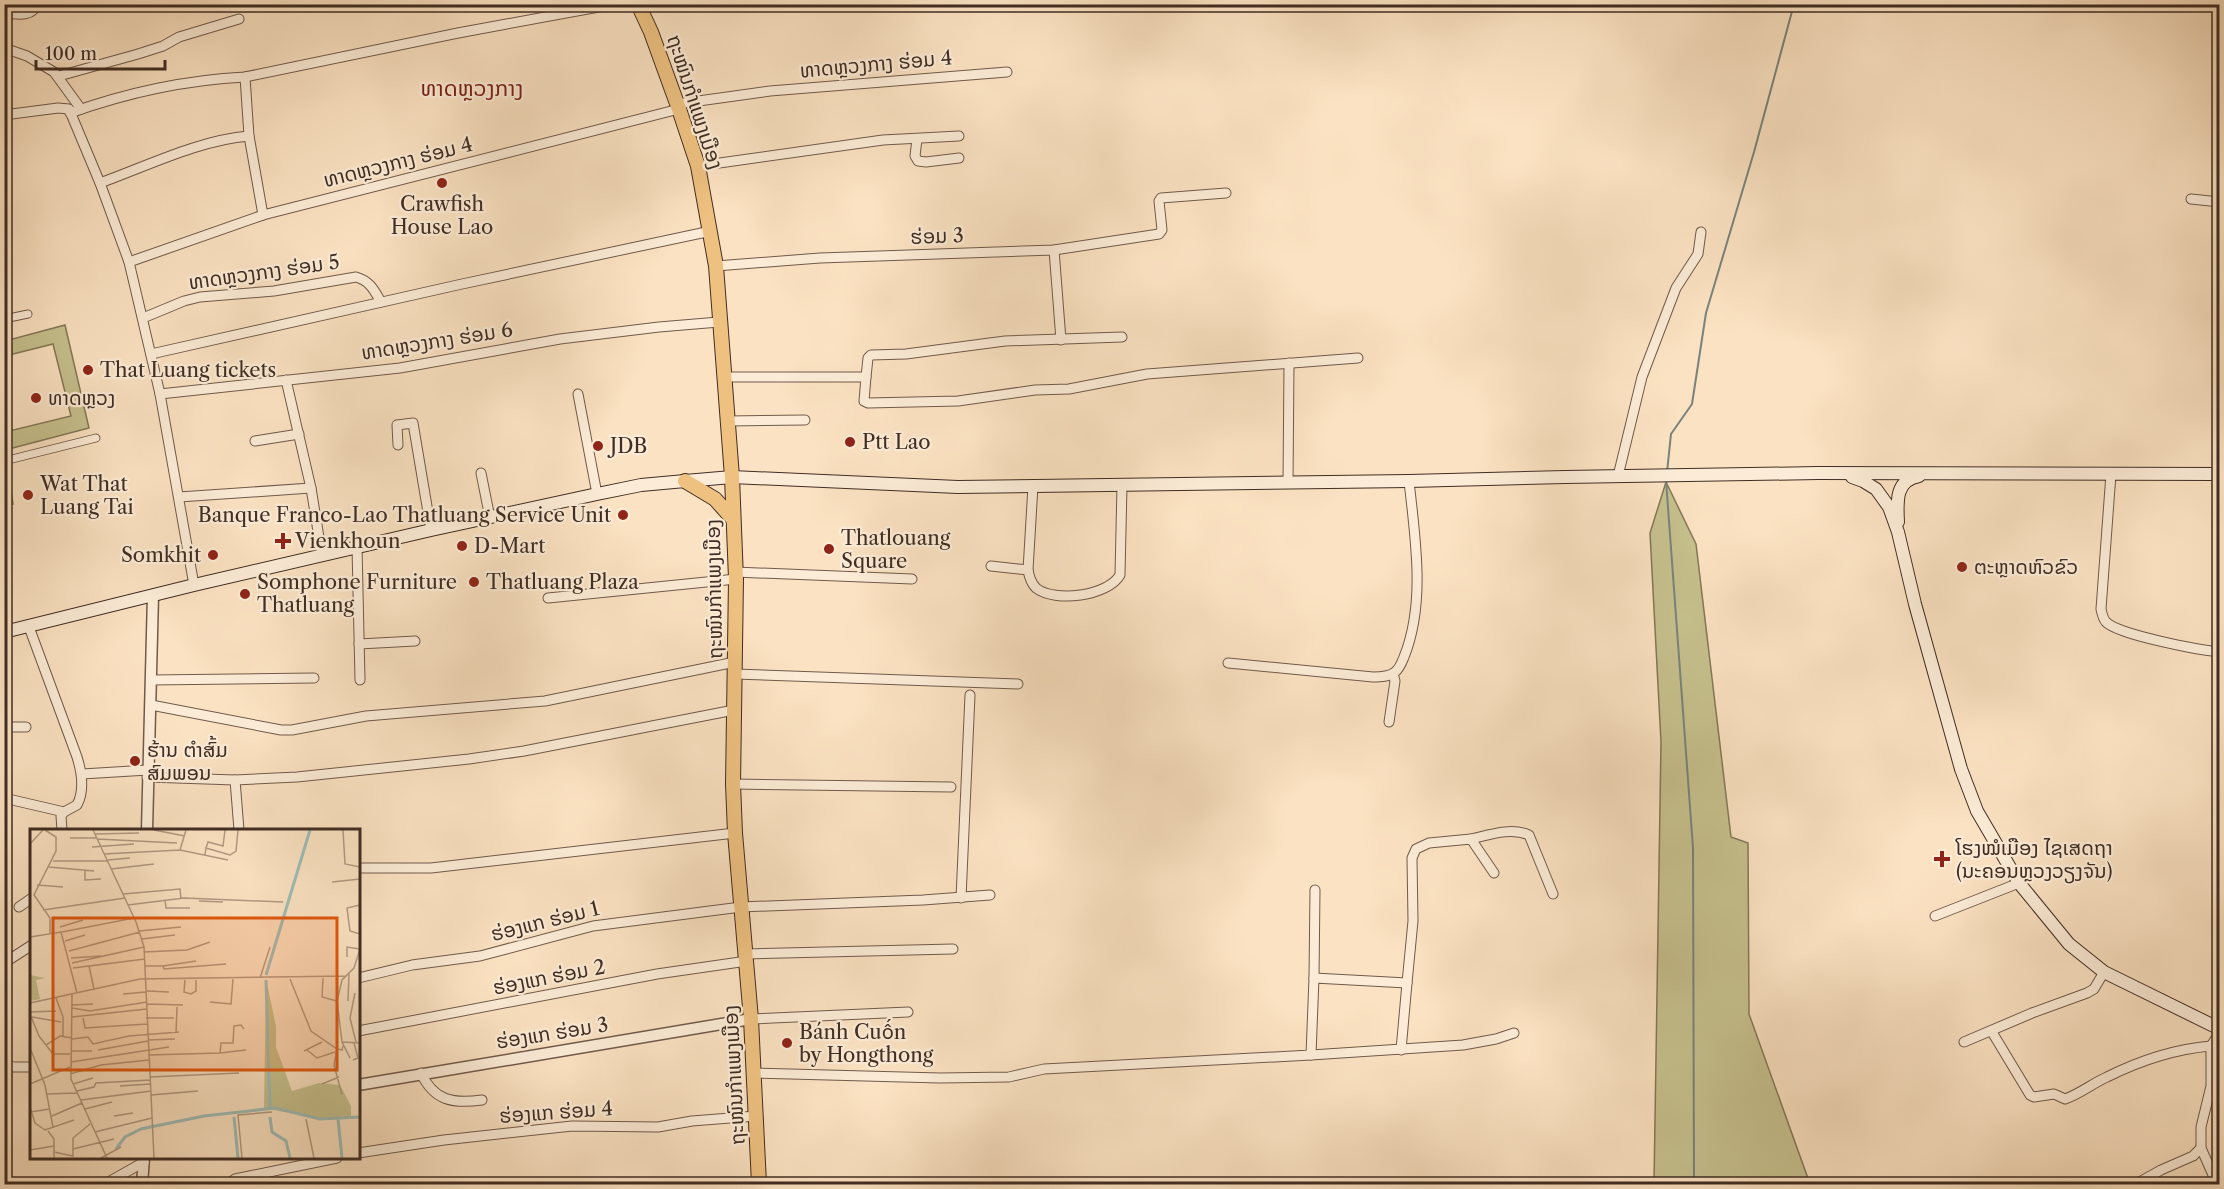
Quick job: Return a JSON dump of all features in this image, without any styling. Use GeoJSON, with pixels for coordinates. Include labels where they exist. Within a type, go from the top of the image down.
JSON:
{"type":"FeatureCollection","features":[{"type":"Feature","properties":{"kind":"main road","name":"ຖະໜົນກຳແພງເມືອງ"},"geometry":{"type":"LineString","coordinates":[[638,4],[651,32],[698,166],[716,266],[732,477],[736,576],[733,784],[735,833],[755,1073],[759,1185]]}},
{"type":"Feature","properties":{"kind":"main road"},"geometry":{"type":"LineString","coordinates":[[1818,473],[1856,478],[1870,484],[1889,507],[1898,532],[1915,604],[1961,769],[1977,811],[2019,883],[2069,944],[2104,972],[2220,1030]]}},
{"type":"Feature","properties":{"kind":"main road"},"geometry":{"type":"LineString","coordinates":[[4,632],[357,547],[597,494],[641,486],[732,477],[958,487],[1409,482],[1818,473],[2220,474]]}},
{"type":"Feature","properties":{"kind":"main road"},"geometry":{"type":"LineString","coordinates":[[1898,532],[1898,495],[1902,485],[1915,477],[1941,473]]}},
{"type":"Feature","properties":{"kind":"main road"},"geometry":{"type":"LineString","coordinates":[[685,481],[715,499],[733,519]]}},
{"type":"Feature","properties":{"kind":"street"},"geometry":{"type":"LineString","coordinates":[[4,13],[25,15],[33,12],[38,4]]}},
{"type":"Feature","properties":{"kind":"street"},"geometry":{"type":"LineString","coordinates":[[70,113],[178,84],[212,78],[245,76],[615,4]]}},
{"type":"Feature","properties":{"kind":"street"},"geometry":{"type":"LineString","coordinates":[[59,76],[138,54],[178,37],[239,18]]}},
{"type":"Feature","properties":{"kind":"street"},"geometry":{"type":"LineString","coordinates":[[4,48],[27,56],[59,76],[81,109]]}},
{"type":"Feature","properties":{"kind":"street","name":"ທາດຫຼວງກາງ ຮ່ອມ 4"},"geometry":{"type":"LineString","coordinates":[[129,262],[263,215],[678,106],[770,91],[1006,72]]}},
{"type":"Feature","properties":{"kind":"street"},"geometry":{"type":"LineString","coordinates":[[245,76],[249,136],[263,215]]}},
{"type":"Feature","properties":{"kind":"street"},"geometry":{"type":"LineString","coordinates":[[4,115],[62,107],[69,109],[100,183],[129,262],[151,354],[194,585]]}},
{"type":"Feature","properties":{"kind":"street"},"geometry":{"type":"LineString","coordinates":[[100,183],[203,145],[249,136]]}},
{"type":"Feature","properties":{"kind":"street"},"geometry":{"type":"LineString","coordinates":[[698,166],[883,140],[959,136]]}},
{"type":"Feature","properties":{"kind":"street"},"geometry":{"type":"LineString","coordinates":[[917,139],[915,156],[918,161],[959,158]]}},
{"type":"Feature","properties":{"kind":"street","name":"ຮ່ອມ 3"},"geometry":{"type":"LineString","coordinates":[[716,266],[820,258],[1054,250],[1159,234],[1162,230],[1159,201],[1161,198],[1227,193]]}},
{"type":"Feature","properties":{"kind":"street"},"geometry":{"type":"LineString","coordinates":[[2191,198],[2220,202]]}},
{"type":"Feature","properties":{"kind":"street"},"geometry":{"type":"LineString","coordinates":[[151,354],[711,231]]}},
{"type":"Feature","properties":{"kind":"street"},"geometry":{"type":"LineString","coordinates":[[1618,476],[1642,376],[1676,288],[1698,254],[1701,232]]}},
{"type":"Feature","properties":{"kind":"street"},"geometry":{"type":"LineString","coordinates":[[1054,250],[1061,340]]}},
{"type":"Feature","properties":{"kind":"street","name":"ທາດຫຼວງກາງ ຮ່ອມ 5"},"geometry":{"type":"LineString","coordinates":[[142,318],[200,297],[273,291],[356,277],[371,284],[381,302]]}},
{"type":"Feature","properties":{"kind":"street"},"geometry":{"type":"LineString","coordinates":[[4,319],[28,314]]}},
{"type":"Feature","properties":{"kind":"street","name":"ທາດຫຼວງກາງ ຮ່ອມ 6"},"geometry":{"type":"LineString","coordinates":[[160,394],[400,368],[571,338],[719,322]]}},
{"type":"Feature","properties":{"kind":"street"},"geometry":{"type":"LineString","coordinates":[[1122,336],[1005,341],[906,354],[871,355],[868,358],[864,401],[868,404],[958,401],[1035,390],[1069,389],[1148,374],[1358,358]]}},
{"type":"Feature","properties":{"kind":"street"},"geometry":{"type":"LineString","coordinates":[[1288,483],[1289,363]]}},
{"type":"Feature","properties":{"kind":"street"},"geometry":{"type":"LineString","coordinates":[[723,377],[866,377]]}},
{"type":"Feature","properties":{"kind":"street"},"geometry":{"type":"LineString","coordinates":[[286,380],[311,488],[322,556]]}},
{"type":"Feature","properties":{"kind":"street"},"geometry":{"type":"LineString","coordinates":[[578,394],[597,494]]}},
{"type":"Feature","properties":{"kind":"street"},"geometry":{"type":"LineString","coordinates":[[727,421],[805,420]]}},
{"type":"Feature","properties":{"kind":"street"},"geometry":{"type":"LineString","coordinates":[[398,445],[397,425],[413,423],[431,530]]}},
{"type":"Feature","properties":{"kind":"street"},"geometry":{"type":"LineString","coordinates":[[255,441],[298,434]]}},
{"type":"Feature","properties":{"kind":"street"},"geometry":{"type":"LineString","coordinates":[[4,461],[96,438]]}},
{"type":"Feature","properties":{"kind":"street"},"geometry":{"type":"LineString","coordinates":[[481,473],[490,518]]}},
{"type":"Feature","properties":{"kind":"street"},"geometry":{"type":"LineString","coordinates":[[2111,474],[2101,609],[2106,622],[2115,628],[2164,642],[2220,652]]}},
{"type":"Feature","properties":{"kind":"street"},"geometry":{"type":"LineString","coordinates":[[1228,663],[1373,677],[1393,674],[1400,668],[1412,637],[1415,605],[1415,550],[1409,482]]}},
{"type":"Feature","properties":{"kind":"street"},"geometry":{"type":"LineString","coordinates":[[1033,486],[1028,570],[1030,579],[1036,588],[1053,595],[1081,596],[1113,583],[1120,575],[1122,485]]}},
{"type":"Feature","properties":{"kind":"street"},"geometry":{"type":"LineString","coordinates":[[178,497],[311,488]]}},
{"type":"Feature","properties":{"kind":"street"},"geometry":{"type":"LineString","coordinates":[[357,547],[360,680]]}},
{"type":"Feature","properties":{"kind":"street"},"geometry":{"type":"LineString","coordinates":[[991,566],[1028,570]]}},
{"type":"Feature","properties":{"kind":"street"},"geometry":{"type":"LineString","coordinates":[[548,598],[736,576],[912,579]]}},
{"type":"Feature","properties":{"kind":"street"},"geometry":{"type":"LineString","coordinates":[[147,829],[153,595]]}},
{"type":"Feature","properties":{"kind":"street"},"geometry":{"type":"LineString","coordinates":[[4,798],[64,812],[75,808],[79,801],[82,774],[30,627]]}},
{"type":"Feature","properties":{"kind":"street"},"geometry":{"type":"LineString","coordinates":[[359,644],[415,641]]}},
{"type":"Feature","properties":{"kind":"street"},"geometry":{"type":"LineString","coordinates":[[151,705],[281,730],[292,730],[366,716],[545,702],[735,668],[1018,684]]}},
{"type":"Feature","properties":{"kind":"street"},"geometry":{"type":"LineString","coordinates":[[1389,722],[1395,681],[1393,674]]}},
{"type":"Feature","properties":{"kind":"street"},"geometry":{"type":"LineString","coordinates":[[151,680],[314,678]]}},
{"type":"Feature","properties":{"kind":"street"},"geometry":{"type":"LineString","coordinates":[[961,898],[970,695]]}},
{"type":"Feature","properties":{"kind":"street"},"geometry":{"type":"LineString","coordinates":[[82,774],[148,774],[235,780],[344,773],[502,754],[734,711]]}},
{"type":"Feature","properties":{"kind":"street"},"geometry":{"type":"LineString","coordinates":[[4,727],[26,727]]}},
{"type":"Feature","properties":{"kind":"street"},"geometry":{"type":"LineString","coordinates":[[235,780],[239,829]]}},
{"type":"Feature","properties":{"kind":"street"},"geometry":{"type":"LineString","coordinates":[[733,784],[951,787]]}},
{"type":"Feature","properties":{"kind":"street"},"geometry":{"type":"LineString","coordinates":[[62,829],[64,812]]}},
{"type":"Feature","properties":{"kind":"street"},"geometry":{"type":"LineString","coordinates":[[1401,1050],[1413,921],[1412,858],[1416,849],[1429,843],[1472,839],[1500,832],[1518,832],[1529,835],[1553,894]]}},
{"type":"Feature","properties":{"kind":"street"},"geometry":{"type":"LineString","coordinates":[[360,868],[431,868],[735,833]]}},
{"type":"Feature","properties":{"kind":"street"},"geometry":{"type":"LineString","coordinates":[[1472,839],[1494,873]]}},
{"type":"Feature","properties":{"kind":"street"},"geometry":{"type":"LineString","coordinates":[[1935,916],[2019,883]]}},
{"type":"Feature","properties":{"kind":"street"},"geometry":{"type":"LineString","coordinates":[[1311,1055],[1315,891]]}},
{"type":"Feature","properties":{"kind":"street","name":"ຮ່ອງແກ ຮ່ອມ 1"},"geometry":{"type":"LineString","coordinates":[[360,978],[412,965],[480,956],[593,926],[741,908],[990,896]]}},
{"type":"Feature","properties":{"kind":"street"},"geometry":{"type":"LineString","coordinates":[[19,907],[30,899]]}},
{"type":"Feature","properties":{"kind":"street"},"geometry":{"type":"LineString","coordinates":[[4,963],[30,946]]}},
{"type":"Feature","properties":{"kind":"street","name":"ຮ່ອງແກ ຮ່ອມ 2"},"geometry":{"type":"LineString","coordinates":[[360,1030],[746,957],[953,950]]}},
{"type":"Feature","properties":{"kind":"street"},"geometry":{"type":"LineString","coordinates":[[1964,1042],[2087,993],[2094,989],[2104,972]]}},
{"type":"Feature","properties":{"kind":"street"},"geometry":{"type":"LineString","coordinates":[[1314,978],[1407,983]]}},
{"type":"Feature","properties":{"kind":"street"},"geometry":{"type":"LineString","coordinates":[[751,1019],[908,1012]]}},
{"type":"Feature","properties":{"kind":"street","name":"ຮ່ອງແກ ຮ່ອມ 3"},"geometry":{"type":"LineString","coordinates":[[360,1084],[751,1019]]}},
{"type":"Feature","properties":{"kind":"street"},"geometry":{"type":"LineString","coordinates":[[2217,1185],[2201,1148],[2200,1127],[2212,1078],[2211,1046],[2220,1030]]}},
{"type":"Feature","properties":{"kind":"street"},"geometry":{"type":"LineString","coordinates":[[1992,1032],[2030,1095],[2034,1097],[2054,1094],[2065,1099],[2134,1065],[2168,1054],[2211,1046]]}},
{"type":"Feature","properties":{"kind":"street"},"geometry":{"type":"LineString","coordinates":[[755,1073],[940,1078],[1009,1077],[1054,1068],[1463,1045],[1496,1040],[1514,1033]]}},
{"type":"Feature","properties":{"kind":"street"},"geometry":{"type":"LineString","coordinates":[[4,1049],[5,1065],[30,1067]]}},
{"type":"Feature","properties":{"kind":"street"},"geometry":{"type":"LineString","coordinates":[[422,1073],[428,1088],[443,1097],[459,1103],[482,1100]]}},
{"type":"Feature","properties":{"kind":"street","name":"ຮ່ອງແກ ຮ່ອມ 4"},"geometry":{"type":"LineString","coordinates":[[360,1153],[444,1140],[573,1126],[658,1127],[692,1121],[756,1116]]}},
{"type":"Feature","properties":{"kind":"street"},"geometry":{"type":"LineString","coordinates":[[2136,1185],[2161,1170],[2193,1156],[2201,1148]]}},
{"type":"Feature","properties":{"kind":"street"},"geometry":{"type":"LineString","coordinates":[[229,1185],[235,1179],[333,1159]]}},
{"type":"Feature","properties":{"kind":"street"},"geometry":{"type":"LineString","coordinates":[[105,1185],[144,1160]]}},
{"type":"Feature","properties":{"kind":"street"},"geometry":{"type":"LineString","coordinates":[[142,1185],[144,1160]]}},
{"type":"Feature","properties":{"kind":"shaded area"},"geometry":{"type":"Polygon","coordinates":[[[65,325],[89,428],[5,450],[5,432],[71,416],[53,344],[5,356],[5,341],[65,325]]]}},
{"type":"Feature","properties":{"kind":"shaded area"},"geometry":{"type":"Polygon","coordinates":[[[9,477],[13,504],[5,505],[5,478],[9,477]]]}},
{"type":"Feature","properties":{"kind":"shaded area"},"geometry":{"type":"Polygon","coordinates":[[[1666,482],[1696,544],[1731,837],[1748,843],[1749,1014],[1810,1184],[1654,1184],[1661,742],[1650,533],[1666,482]]]}},
{"type":"Feature","properties":{"kind":"waterway"},"geometry":{"type":"LineString","coordinates":[[1667,472],[1671,434],[1692,404],[1706,313],[1754,152],[1794,4]]}},
{"type":"Feature","properties":{"kind":"waterway"},"geometry":{"type":"LineString","coordinates":[[1666,480],[1693,848],[1694,1184]]}},
{"type":"Feature","properties":{"kind":"place","name":"Crawfish House Lao"},"geometry":{"type":"Point","coordinates":[442,183]}},
{"type":"Feature","properties":{"kind":"place","name":"That Luang tickets"},"geometry":{"type":"Point","coordinates":[88,370]}},
{"type":"Feature","properties":{"kind":"place","name":"ທາດຫຼວງ"},"geometry":{"type":"Point","coordinates":[36,398]}},
{"type":"Feature","properties":{"kind":"place","name":"Ptt Lao"},"geometry":{"type":"Point","coordinates":[850,442]}},
{"type":"Feature","properties":{"kind":"place","name":"JDB"},"geometry":{"type":"Point","coordinates":[598,446]}},
{"type":"Feature","properties":{"kind":"place","name":"Wat That Luang Tai"},"geometry":{"type":"Point","coordinates":[28,495]}},
{"type":"Feature","properties":{"kind":"place","name":"Banque Franco-Lao Thatluang Service Unit"},"geometry":{"type":"Point","coordinates":[623,515]}},
{"type":"Feature","properties":{"kind":"place","name":"Vienkhoun"},"geometry":{"type":"Point","coordinates":[283,541]}},
{"type":"Feature","properties":{"kind":"place","name":"D-Mart"},"geometry":{"type":"Point","coordinates":[462,546]}},
{"type":"Feature","properties":{"kind":"place","name":"Thatlouang Square"},"geometry":{"type":"Point","coordinates":[829,549]}},
{"type":"Feature","properties":{"kind":"place","name":"Somkhit"},"geometry":{"type":"Point","coordinates":[213,555]}},
{"type":"Feature","properties":{"kind":"place","name":"ຕະຫຼາດຫົວຂົວ"},"geometry":{"type":"Point","coordinates":[1962,567]}},
{"type":"Feature","properties":{"kind":"place","name":"Thatluang Plaza"},"geometry":{"type":"Point","coordinates":[474,582]}},
{"type":"Feature","properties":{"kind":"place","name":"Somphone Furniture Thatluang"},"geometry":{"type":"Point","coordinates":[245,594]}},
{"type":"Feature","properties":{"kind":"place","name":"ຮ້ານ ຕຳສົ້ມ ສົມພອນ"},"geometry":{"type":"Point","coordinates":[135,761]}},
{"type":"Feature","properties":{"kind":"place","name":"ໂຮງໝໍເມືອງ ໄຊເສດຖາ (ນະຄອນຫຼວງວຽງຈັນ)"},"geometry":{"type":"Point","coordinates":[1942,859]}},
{"type":"Feature","properties":{"kind":"place","name":"Bánh Cuốn by Hongthong"},"geometry":{"type":"Point","coordinates":[787,1043]}},
{"type":"Feature","properties":{"kind":"district","name":"ທາດຫຼວງກາງ"},"geometry":{"type":"Point","coordinates":[472,88]}}]}
